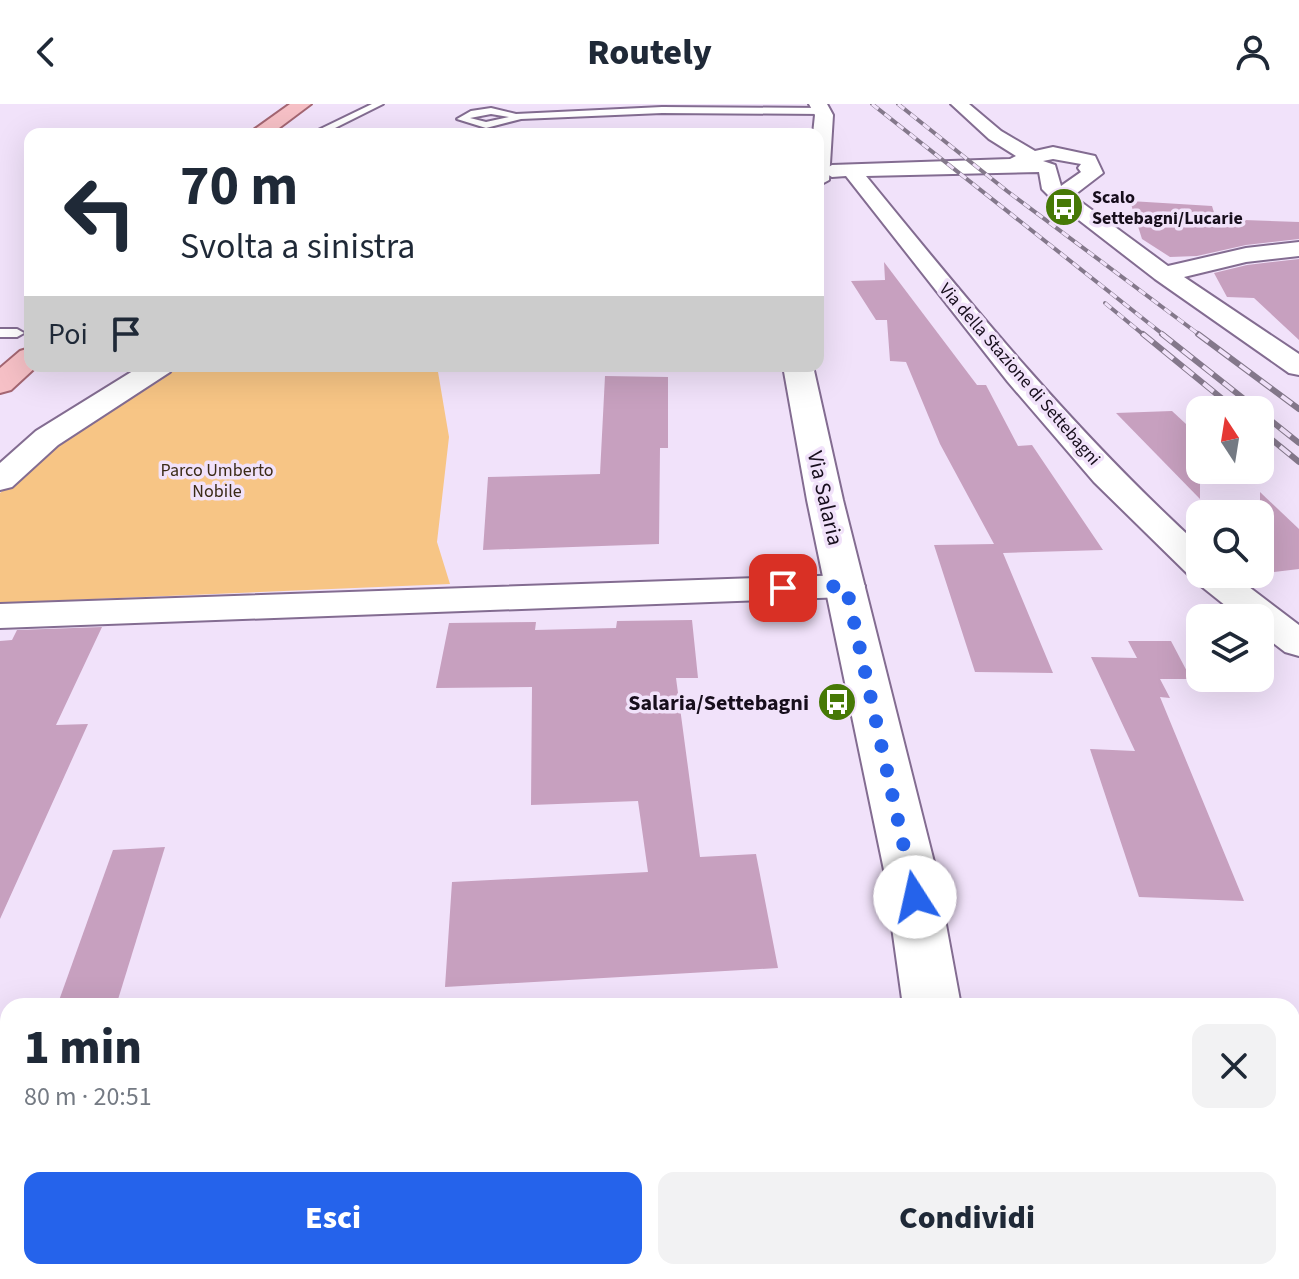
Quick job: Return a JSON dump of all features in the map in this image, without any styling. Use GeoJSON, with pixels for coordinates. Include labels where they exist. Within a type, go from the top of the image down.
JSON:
{"type":"FeatureCollection","features":[{"type":"Feature","properties":{"kind":"main road"},"geometry":{"type":"LineString","coordinates":[[270,128],[310,107]]}},
{"type":"Feature","properties":{"kind":"main road"},"geometry":{"type":"LineString","coordinates":[[291,128],[310,107]]}},
{"type":"Feature","properties":{"kind":"main road"},"geometry":{"type":"LineString","coordinates":[[0,384],[15,339]]}},
{"type":"Feature","properties":{"kind":"street"},"geometry":{"type":"LineString","coordinates":[[959,104],[1036,163],[1060,196],[1164,274],[1299,367]]}},
{"type":"Feature","properties":{"kind":"street"},"geometry":{"type":"LineString","coordinates":[[820,128],[821,108]]}},
{"type":"Feature","properties":{"kind":"street"},"geometry":{"type":"LineString","coordinates":[[991,130],[1081,161],[1093,173],[1060,196]]}},
{"type":"Feature","properties":{"kind":"street"},"geometry":{"type":"LineString","coordinates":[[824,175],[852,171],[1081,161]]}},
{"type":"Feature","properties":{"kind":"street","name":"Via della Stazione di Settebagni"},"geometry":{"type":"LineString","coordinates":[[852,171],[985,337],[1118,486],[1186,552]]}},
{"type":"Feature","properties":{"kind":"street"},"geometry":{"type":"LineString","coordinates":[[1164,274],[1246,255],[1299,249]]}},
{"type":"Feature","properties":{"kind":"street"},"geometry":{"type":"LineString","coordinates":[[0,480],[47,438],[151,372]]}},
{"type":"Feature","properties":{"kind":"street","name":"Via Salaria"},"geometry":{"type":"LineString","coordinates":[[799,372],[910,870],[931,998]]}},
{"type":"Feature","properties":{"kind":"street"},"geometry":{"type":"LineString","coordinates":[[0,616],[846,586]]}},
{"type":"Feature","properties":{"kind":"street"},"geometry":{"type":"LineString","coordinates":[[1227,588],[1299,644]]}},
{"type":"Feature","properties":{"kind":"lane"},"geometry":{"type":"LineString","coordinates":[[326,128],[379,104]]}},
{"type":"Feature","properties":{"kind":"lane"},"geometry":{"type":"LineString","coordinates":[[517,116],[514,120],[494,125],[469,123],[462,119],[482,112],[500,111],[517,116],[821,108]]}},
{"type":"Feature","properties":{"kind":"green space","name":"Parco Umberto Nobile"},"geometry":{"type":"Polygon","coordinates":[[[169,372],[438,372],[449,437],[437,542],[450,584],[0,603],[0,493],[62,441],[163,379],[169,372]]]}},
{"type":"Feature","properties":{"kind":"building"},"geometry":{"type":"Polygon","coordinates":[[[1130,201],[1212,206],[1216,219],[1299,222],[1299,239],[1246,245],[1197,256],[1170,257],[1142,239],[1130,201]]]}},
{"type":"Feature","properties":{"kind":"building"},"geometry":{"type":"Polygon","coordinates":[[[1299,259],[1299,340],[1254,298],[1227,297],[1214,273],[1247,265],[1299,259]]]}},
{"type":"Feature","properties":{"kind":"building"},"geometry":{"type":"Polygon","coordinates":[[[884,262],[977,385],[986,385],[1018,446],[1032,445],[1103,550],[1003,553],[1053,673],[975,672],[934,545],[994,544],[940,444],[906,362],[890,361],[887,320],[876,320],[851,281],[885,280],[884,262]]]}},
{"type":"Feature","properties":{"kind":"building"},"geometry":{"type":"Polygon","coordinates":[[[605,376],[668,377],[668,448],[660,448],[659,544],[483,550],[488,477],[600,474],[605,376]]]}},
{"type":"Feature","properties":{"kind":"building"},"geometry":{"type":"Polygon","coordinates":[[[1172,411],[1186,424],[1186,484],[1200,484],[1200,499],[1116,413],[1172,411]]]}},
{"type":"Feature","properties":{"kind":"building"},"geometry":{"type":"Polygon","coordinates":[[[1274,505],[1299,529],[1299,569],[1274,572],[1274,505]]]}},
{"type":"Feature","properties":{"kind":"building"},"geometry":{"type":"Polygon","coordinates":[[[692,620],[698,678],[676,678],[700,857],[756,854],[778,968],[445,987],[452,882],[648,872],[638,801],[531,805],[532,687],[436,688],[449,623],[536,622],[535,630],[616,628],[617,621],[692,620]]]}},
{"type":"Feature","properties":{"kind":"building"},"geometry":{"type":"Polygon","coordinates":[[[102,627],[56,725],[88,724],[0,919],[0,641],[12,640],[17,630],[102,627]]]}},
{"type":"Feature","properties":{"kind":"building"},"geometry":{"type":"Polygon","coordinates":[[[1128,641],[1171,641],[1186,670],[1186,679],[1160,679],[1170,698],[1160,697],[1244,901],[1139,897],[1090,749],[1135,751],[1091,657],[1137,658],[1128,641]]]}},
{"type":"Feature","properties":{"kind":"building"},"geometry":{"type":"Polygon","coordinates":[[[165,847],[118,998],[60,998],[113,850],[165,847]]]}},
{"type":"Feature","properties":{"kind":"railway"},"geometry":{"type":"LineString","coordinates":[[872,104],[1165,336]]}},
{"type":"Feature","properties":{"kind":"railway"},"geometry":{"type":"LineString","coordinates":[[898,104],[1007,191],[1201,336]]}},
{"type":"Feature","properties":{"kind":"railway"},"geometry":{"type":"LineString","coordinates":[[1105,303],[1145,336]]}},
{"type":"Feature","properties":{"kind":"railway"},"geometry":{"type":"LineString","coordinates":[[1143,334],[1219,396]]}},
{"type":"Feature","properties":{"kind":"railway"},"geometry":{"type":"LineString","coordinates":[[1162,334],[1240,396]]}},
{"type":"Feature","properties":{"kind":"railway"},"geometry":{"type":"LineString","coordinates":[[1198,334],[1299,409]]}},
{"type":"Feature","properties":{"kind":"railway"},"geometry":{"type":"LineString","coordinates":[[1274,423],[1299,443]]}},
{"type":"Feature","properties":{"kind":"railway"},"geometry":{"type":"LineString","coordinates":[[1274,441],[1299,462]]}},
{"type":"Feature","properties":{"kind":"place","name":"Scalo Settebagni/Lucarie"},"geometry":{"type":"Point","coordinates":[1064,207]}},
{"type":"Feature","properties":{"kind":"place","name":"Salaria/Settebagni"},"geometry":{"type":"Point","coordinates":[837,702]}},
{"type":"Feature","properties":{"kind":"route"},"geometry":{"type":"LineString","coordinates":[[783,588],[846,586],[915,897]]}}]}
